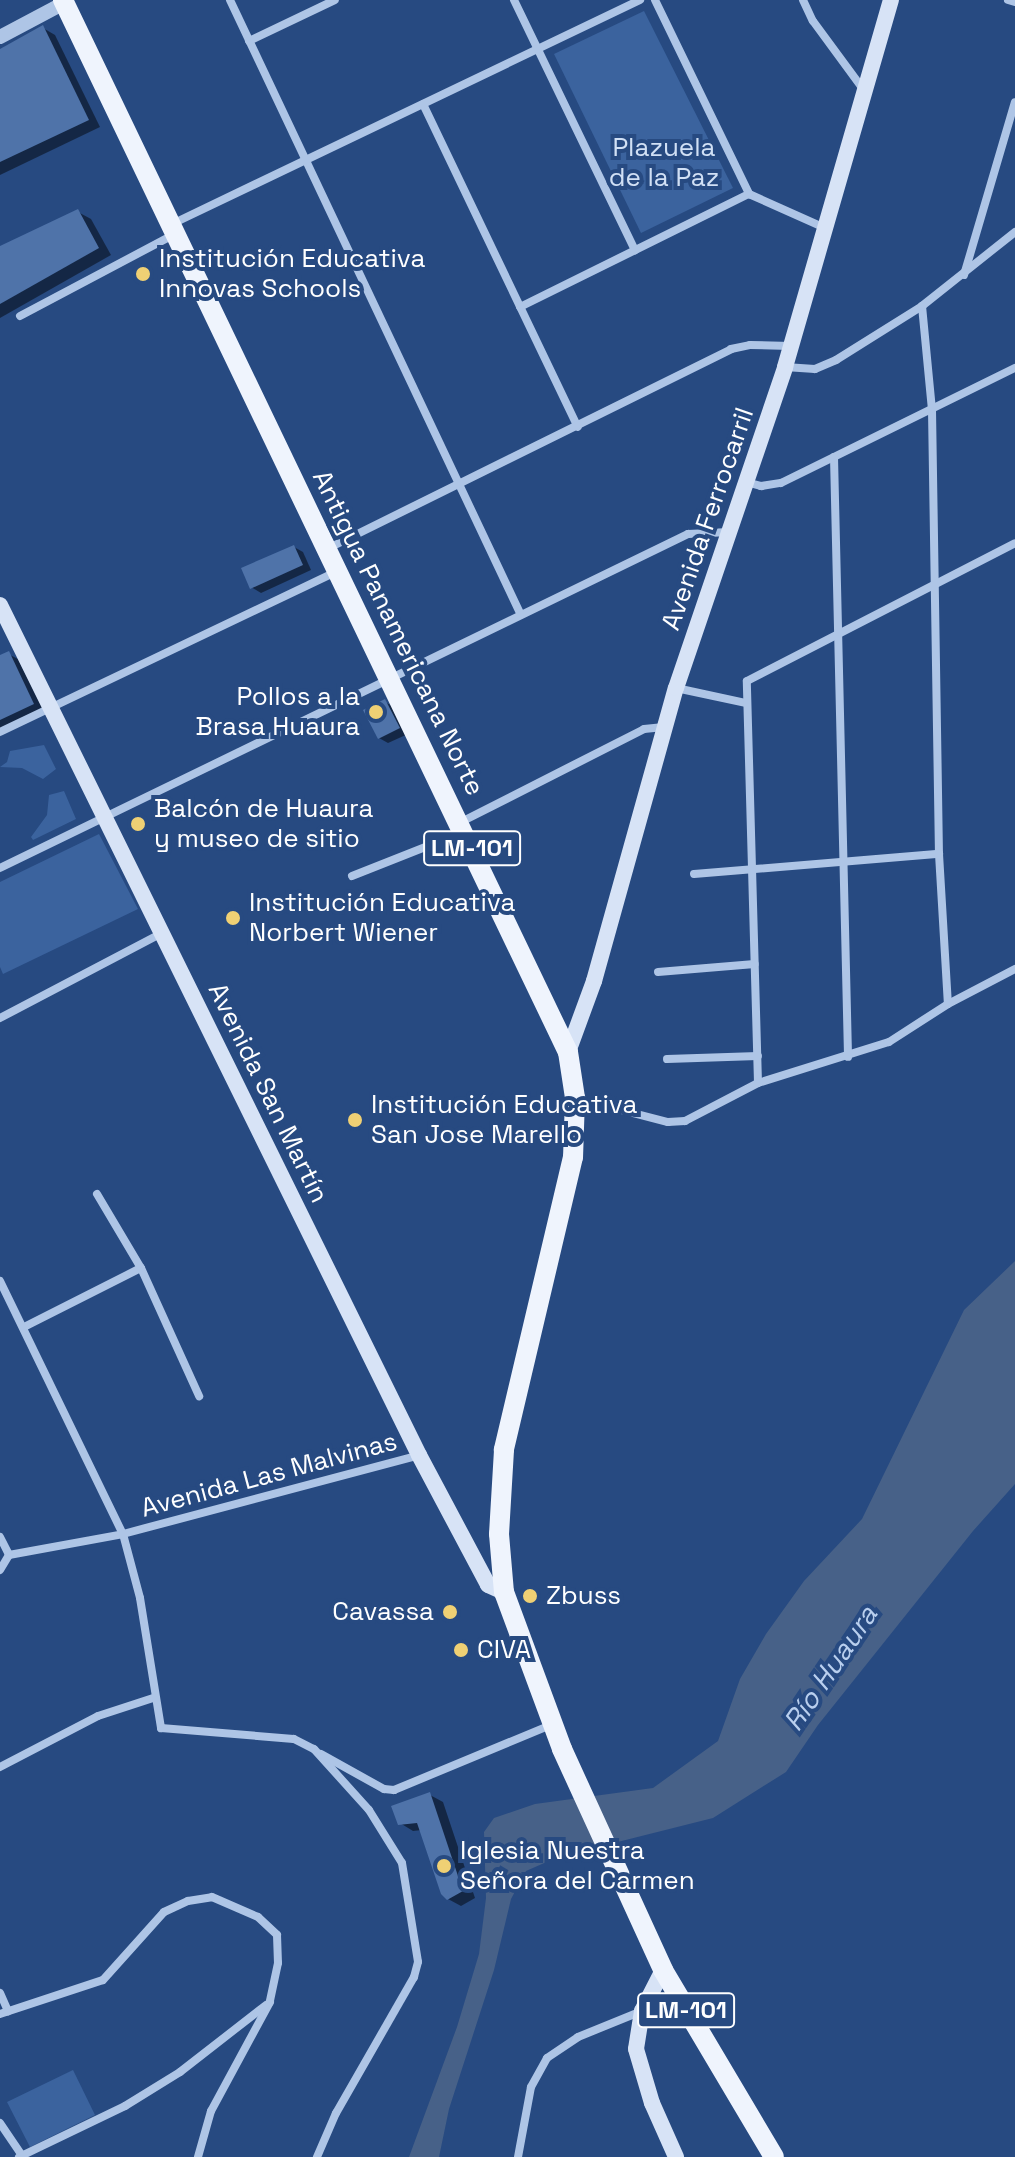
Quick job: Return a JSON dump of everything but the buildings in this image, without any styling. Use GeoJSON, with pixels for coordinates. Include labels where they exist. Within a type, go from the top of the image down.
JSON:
{"type":"FeatureCollection","features":[{"type":"Feature","properties":{"kind":"main road","name":"Avenida Ferrocarril"},"geometry":{"type":"LineString","coordinates":[[568,1052],[594,981],[676,688],[785,367],[891,0]]}},
{"type":"Feature","properties":{"kind":"main road","name":"Antigua Panamericana Norte"},"geometry":{"type":"LineString","coordinates":[[65,1],[568,1052],[575,1098],[573,1157],[504,1450],[499,1534],[504,1592],[562,1749],[663,1970],[774,2157]]}},
{"type":"Feature","properties":{"kind":"main road","name":"Avenida San Martín"},"geometry":{"type":"LineString","coordinates":[[2,612],[419,1455],[488,1585],[504,1592]]}},
{"type":"Feature","properties":{"kind":"main road"},"geometry":{"type":"LineString","coordinates":[[663,1970],[642,2011],[636,2049],[652,2103],[676,2157]]}},
{"type":"Feature","properties":{"kind":"street"},"geometry":{"type":"LineString","coordinates":[[230,0],[521,615]]}},
{"type":"Feature","properties":{"kind":"street"},"geometry":{"type":"LineString","coordinates":[[249,41],[335,0]]}},
{"type":"Feature","properties":{"kind":"street"},"geometry":{"type":"LineString","coordinates":[[514,0],[635,250]]}},
{"type":"Feature","properties":{"kind":"street"},"geometry":{"type":"LineString","coordinates":[[20,316],[173,229],[305,160],[640,0]]}},
{"type":"Feature","properties":{"kind":"street"},"geometry":{"type":"LineString","coordinates":[[655,0],[749,194],[825,228]]}},
{"type":"Feature","properties":{"kind":"street"},"geometry":{"type":"LineString","coordinates":[[803,0],[813,21],[863,89]]}},
{"type":"Feature","properties":{"kind":"street"},"geometry":{"type":"LineString","coordinates":[[1008,0],[1015,2]]}},
{"type":"Feature","properties":{"kind":"street"},"geometry":{"type":"LineString","coordinates":[[0,37],[65,1]]}},
{"type":"Feature","properties":{"kind":"street"},"geometry":{"type":"LineString","coordinates":[[963,276],[1015,102]]}},
{"type":"Feature","properties":{"kind":"street"},"geometry":{"type":"LineString","coordinates":[[423,104],[578,427]]}},
{"type":"Feature","properties":{"kind":"street"},"geometry":{"type":"LineString","coordinates":[[520,307],[749,194]]}},
{"type":"Feature","properties":{"kind":"street"},"geometry":{"type":"LineString","coordinates":[[785,367],[815,369],[836,360],[922,306],[1015,232]]}},
{"type":"Feature","properties":{"kind":"street"},"geometry":{"type":"LineString","coordinates":[[922,306],[932,410],[939,854],[948,1004]]}},
{"type":"Feature","properties":{"kind":"street"},"geometry":{"type":"LineString","coordinates":[[328,549],[731,349],[750,345],[791,346]]}},
{"type":"Feature","properties":{"kind":"street"},"geometry":{"type":"LineString","coordinates":[[746,482],[761,486],[781,483],[1015,368]]}},
{"type":"Feature","properties":{"kind":"street"},"geometry":{"type":"LineString","coordinates":[[834,457],[848,1057]]}},
{"type":"Feature","properties":{"kind":"street"},"geometry":{"type":"LineString","coordinates":[[0,868],[688,534],[729,532]]}},
{"type":"Feature","properties":{"kind":"street"},"geometry":{"type":"LineString","coordinates":[[758,1083],[747,681],[1015,543]]}},
{"type":"Feature","properties":{"kind":"street"},"geometry":{"type":"LineString","coordinates":[[0,732],[339,571]]}},
{"type":"Feature","properties":{"kind":"street"},"geometry":{"type":"LineString","coordinates":[[676,688],[746,703]]}},
{"type":"Feature","properties":{"kind":"street"},"geometry":{"type":"LineString","coordinates":[[352,876],[462,827],[644,729],[664,727]]}},
{"type":"Feature","properties":{"kind":"street"},"geometry":{"type":"LineString","coordinates":[[694,874],[939,854]]}},
{"type":"Feature","properties":{"kind":"street"},"geometry":{"type":"LineString","coordinates":[[0,1018],[162,933]]}},
{"type":"Feature","properties":{"kind":"street"},"geometry":{"type":"LineString","coordinates":[[658,972],[755,964]]}},
{"type":"Feature","properties":{"kind":"street"},"geometry":{"type":"LineString","coordinates":[[575,1098],[677,1123],[758,1083],[889,1042],[948,1004],[1015,969]]}},
{"type":"Feature","properties":{"kind":"street"},"geometry":{"type":"LineString","coordinates":[[667,1059],[758,1056]]}},
{"type":"Feature","properties":{"kind":"street"},"geometry":{"type":"LineString","coordinates":[[97,1194],[141,1268],[199,1396]]}},
{"type":"Feature","properties":{"kind":"street"},"geometry":{"type":"LineString","coordinates":[[24,1327],[141,1268]]}},
{"type":"Feature","properties":{"kind":"street","name":"Avenida Las Malvinas"},"geometry":{"type":"LineString","coordinates":[[0,1281],[123,1534],[419,1455]]}},
{"type":"Feature","properties":{"kind":"street"},"geometry":{"type":"LineString","coordinates":[[0,1570],[9,1555],[123,1534],[140,1598],[153,1698],[161,1728],[294,1739],[384,1789],[394,1790],[553,1724]]}},
{"type":"Feature","properties":{"kind":"street"},"geometry":{"type":"LineString","coordinates":[[0,1537],[9,1555]]}},
{"type":"Feature","properties":{"kind":"street"},"geometry":{"type":"LineString","coordinates":[[0,1767],[98,1716],[153,1698]]}},
{"type":"Feature","properties":{"kind":"street"},"geometry":{"type":"LineString","coordinates":[[314,1749],[369,1810],[402,1863],[418,1962],[414,1977],[336,2113],[317,2157]]}},
{"type":"Feature","properties":{"kind":"street"},"geometry":{"type":"LineString","coordinates":[[0,1993],[4,2012],[103,1980],[164,1912],[188,1901],[212,1897],[258,1917],[277,1935],[278,1963],[270,2002],[211,2111],[198,2157]]}},
{"type":"Feature","properties":{"kind":"street"},"geometry":{"type":"LineString","coordinates":[[0,2123],[21,2157],[125,2106],[180,2072],[270,2002]]}},
{"type":"Feature","properties":{"kind":"street"},"geometry":{"type":"LineString","coordinates":[[518,2157],[531,2087],[547,2058],[578,2037],[642,2011]]}},
{"type":"Feature","properties":{"kind":"green space","name":"Plazuela de la Paz"},"geometry":{"type":"Polygon","coordinates":[[[644,11],[733,188],[641,233],[554,54],[644,11]]]}},
{"type":"Feature","properties":{"kind":"green space"},"geometry":{"type":"Polygon","coordinates":[[[44,745],[56,769],[43,779],[22,768],[0,767],[7,762],[10,751],[44,745]]]}},
{"type":"Feature","properties":{"kind":"green space"},"geometry":{"type":"Polygon","coordinates":[[[64,791],[76,819],[33,840],[31,837],[47,815],[49,795],[64,791]]]}},
{"type":"Feature","properties":{"kind":"green space"},"geometry":{"type":"Polygon","coordinates":[[[99,834],[138,909],[3,974],[0,967],[0,882],[99,834]]]}},
{"type":"Feature","properties":{"kind":"green space"},"geometry":{"type":"Polygon","coordinates":[[[73,2070],[95,2115],[30,2147],[7,2102],[73,2070]]]}},
{"type":"Feature","properties":{"kind":"water","name":"Río Huaura"},"geometry":{"type":"Polygon","coordinates":[[[1015,1261],[1015,1484],[973,1531],[818,1725],[786,1772],[713,1818],[558,1857],[526,1871],[511,1899],[494,1970],[449,2109],[439,2157],[409,2157],[457,2027],[479,1954],[486,1898],[484,1832],[494,1818],[535,1804],[653,1788],[718,1741],[740,1679],[766,1634],[804,1581],[862,1519],[964,1310],[1015,1261]]]}},
{"type":"Feature","properties":{"kind":"place","name":"Institución Educativa Innovas Schools"},"geometry":{"type":"Point","coordinates":[143,274]}},
{"type":"Feature","properties":{"kind":"place","name":"Pollos a la Brasa Huaura"},"geometry":{"type":"Point","coordinates":[376,712]}},
{"type":"Feature","properties":{"kind":"place","name":"Balcón de Huaura y museo de sitio"},"geometry":{"type":"Point","coordinates":[138,824]}},
{"type":"Feature","properties":{"kind":"place","name":"Institución Educativa Norbert Wiener"},"geometry":{"type":"Point","coordinates":[233,918]}},
{"type":"Feature","properties":{"kind":"place","name":"Institución Educativa San Jose Marello"},"geometry":{"type":"Point","coordinates":[355,1120]}},
{"type":"Feature","properties":{"kind":"place","name":"Zbuss"},"geometry":{"type":"Point","coordinates":[530,1596]}},
{"type":"Feature","properties":{"kind":"place","name":"Cavassa"},"geometry":{"type":"Point","coordinates":[450,1612]}},
{"type":"Feature","properties":{"kind":"place","name":"CIVA"},"geometry":{"type":"Point","coordinates":[461,1650]}},
{"type":"Feature","properties":{"kind":"place","name":"Iglesia Nuestra Señora del Carmen"},"geometry":{"type":"Point","coordinates":[444,1866]}}]}
